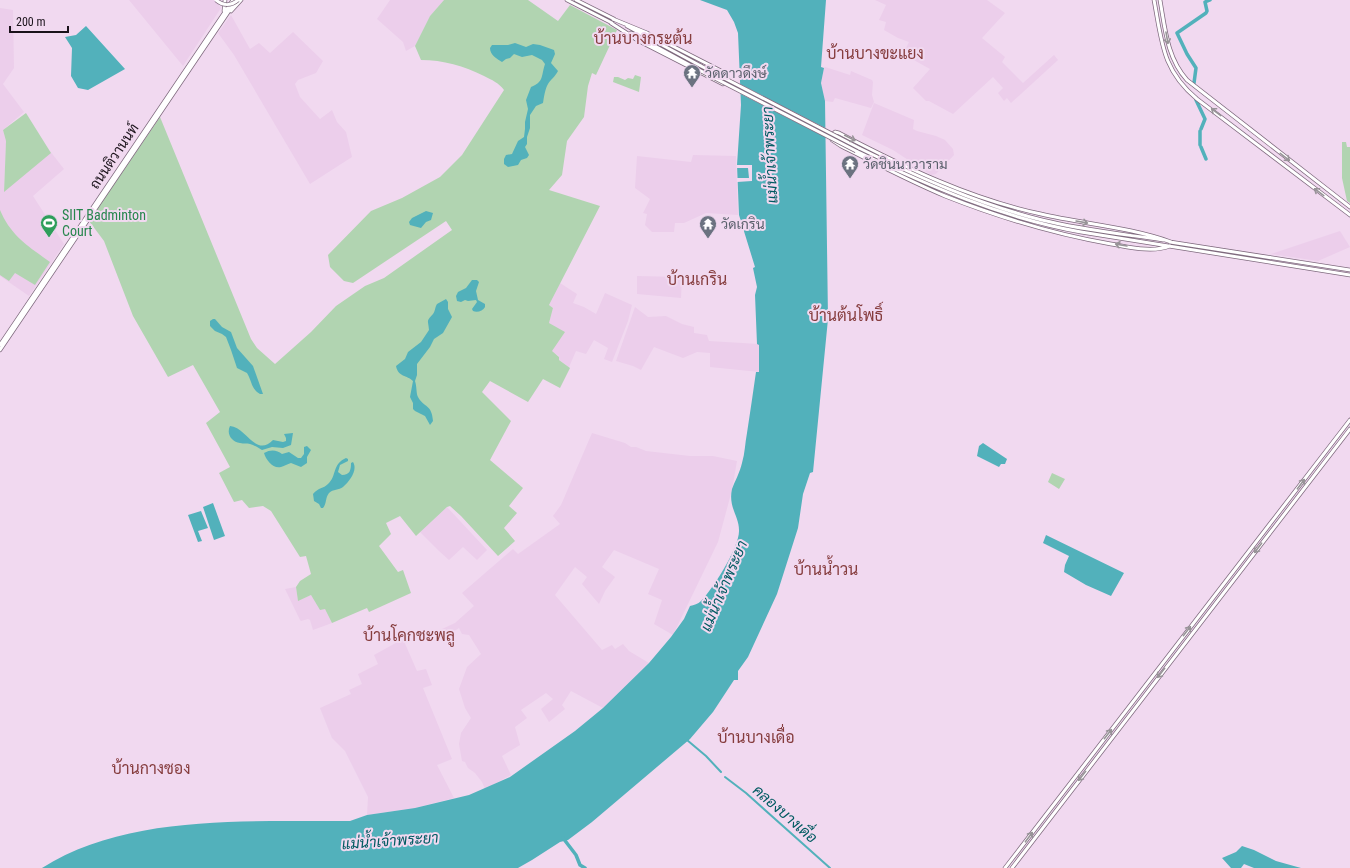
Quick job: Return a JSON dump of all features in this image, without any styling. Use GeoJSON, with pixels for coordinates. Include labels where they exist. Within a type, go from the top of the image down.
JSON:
{"type":"FeatureCollection","features":[{"type":"Feature","properties":{"kind":"main road"},"geometry":{"type":"LineString","coordinates":[[216,0],[226,5],[234,3],[238,0]]}},
{"type":"Feature","properties":{"kind":"main road"},"geometry":{"type":"LineString","coordinates":[[223,15],[225,0]]}},
{"type":"Feature","properties":{"kind":"main road","name":"ถนนติวานนท์"},"geometry":{"type":"LineString","coordinates":[[0,350],[184,71],[233,0]]}},
{"type":"Feature","properties":{"kind":"main road","name":"ถนนติวานนท์"},"geometry":{"type":"LineString","coordinates":[[0,345],[238,0]]}},
{"type":"Feature","properties":{"kind":"main road"},"geometry":{"type":"LineString","coordinates":[[567,0],[699,70],[857,150],[974,203],[1040,223],[1076,231],[1350,276]]}},
{"type":"Feature","properties":{"kind":"main road"},"geometry":{"type":"LineString","coordinates":[[576,0],[857,150]]}},
{"type":"Feature","properties":{"kind":"main road"},"geometry":{"type":"LineString","coordinates":[[1154,0],[1164,51],[1174,74],[1191,94],[1350,215]]}},
{"type":"Feature","properties":{"kind":"main road"},"geometry":{"type":"LineString","coordinates":[[1160,0],[1170,52],[1180,72],[1196,88],[1350,207]]}},
{"type":"Feature","properties":{"kind":"main road"},"geometry":{"type":"LineString","coordinates":[[611,23],[723,84],[727,80],[727,74],[647,33],[613,19]]}},
{"type":"Feature","properties":{"kind":"main road"},"geometry":{"type":"LineString","coordinates":[[184,71],[187,74]]}},
{"type":"Feature","properties":{"kind":"main road"},"geometry":{"type":"LineString","coordinates":[[1160,239],[1009,218],[917,184],[841,146],[832,140],[832,135],[835,132],[839,133],[921,174],[976,195],[998,203],[1043,215],[1134,231],[1171,242],[1350,269]]}},
{"type":"Feature","properties":{"kind":"main road"},"geometry":{"type":"LineString","coordinates":[[1256,143],[1259,141],[1259,136]]}},
{"type":"Feature","properties":{"kind":"main road"},"geometry":{"type":"LineString","coordinates":[[1264,149],[1264,144],[1268,144]]}},
{"type":"Feature","properties":{"kind":"main road"},"geometry":{"type":"LineString","coordinates":[[899,170],[921,174]]}},
{"type":"Feature","properties":{"kind":"main road"},"geometry":{"type":"LineString","coordinates":[[899,170],[917,184]]}},
{"type":"Feature","properties":{"kind":"main road"},"geometry":{"type":"LineString","coordinates":[[899,170],[950,190],[1007,209],[1077,238],[1130,247],[1160,249],[1170,246]]}},
{"type":"Feature","properties":{"kind":"main road"},"geometry":{"type":"LineString","coordinates":[[998,203],[1007,209]]}},
{"type":"Feature","properties":{"kind":"main road"},"geometry":{"type":"LineString","coordinates":[[1009,218],[1015,216]]}},
{"type":"Feature","properties":{"kind":"main road"},"geometry":{"type":"LineString","coordinates":[[1005,868],[1350,420]]}},
{"type":"Feature","properties":{"kind":"main road"},"geometry":{"type":"LineString","coordinates":[[1012,868],[1350,429]]}},
{"type":"Feature","properties":{"kind":"main road"},"geometry":{"type":"LineString","coordinates":[[1289,500],[1293,502]]}},
{"type":"Feature","properties":{"kind":"main road"},"geometry":{"type":"LineString","coordinates":[[1166,659],[1170,662]]}},
{"type":"Feature","properties":{"kind":"main road"},"geometry":{"type":"LineString","coordinates":[[1042,821],[1045,824]]}},
{"type":"Feature","properties":{"kind":"shaded area"},"geometry":{"type":"Polygon","coordinates":[[[129,0],[215,0],[221,8],[183,66],[129,0]]]}},
{"type":"Feature","properties":{"kind":"shaded area"},"geometry":{"type":"Polygon","coordinates":[[[390,0],[444,0],[430,16],[415,46],[406,51],[403,42],[377,19],[390,0]]]}},
{"type":"Feature","properties":{"kind":"shaded area"},"geometry":{"type":"Polygon","coordinates":[[[875,0],[987,0],[1005,13],[982,38],[1005,57],[1002,62],[1023,83],[1054,55],[1058,60],[1011,103],[1007,98],[1004,101],[998,93],[1003,88],[993,77],[953,114],[929,101],[926,101],[913,88],[930,69],[910,58],[905,50],[909,42],[884,30],[886,22],[879,20],[886,5],[875,0]]]}},
{"type":"Feature","properties":{"kind":"shaded area"},"geometry":{"type":"Polygon","coordinates":[[[0,8],[13,10],[14,68],[3,84],[24,112],[3,130],[6,141],[4,191],[50,151],[64,169],[33,196],[64,244],[29,296],[0,276],[0,8]]]}},
{"type":"Feature","properties":{"kind":"shaded area"},"geometry":{"type":"Polygon","coordinates":[[[231,15],[250,49],[259,43],[270,53],[293,32],[323,61],[316,73],[298,80],[295,84],[300,97],[320,119],[332,110],[337,122],[346,132],[352,157],[310,184],[234,55],[218,33],[231,15]]]}},
{"type":"Feature","properties":{"kind":"shaded area"},"geometry":{"type":"Polygon","coordinates":[[[678,33],[685,34],[686,44],[678,44],[678,33]]]}},
{"type":"Feature","properties":{"kind":"shaded area"},"geometry":{"type":"Polygon","coordinates":[[[825,67],[850,75],[851,71],[872,80],[872,95],[874,102],[871,108],[835,98],[833,102],[825,101],[821,83],[825,67]]]}},
{"type":"Feature","properties":{"kind":"shaded area"},"geometry":{"type":"Polygon","coordinates":[[[874,103],[914,120],[913,129],[945,140],[953,149],[954,155],[936,174],[931,175],[893,150],[862,135],[874,103]]]}},
{"type":"Feature","properties":{"kind":"shaded area"},"geometry":{"type":"Polygon","coordinates":[[[693,155],[736,156],[738,215],[706,213],[684,223],[675,223],[674,232],[652,232],[645,225],[647,214],[643,213],[650,199],[635,188],[637,156],[691,162],[693,155]]]}},
{"type":"Feature","properties":{"kind":"shaded area"},"geometry":{"type":"Polygon","coordinates":[[[1340,231],[1350,247],[1318,261],[1271,254],[1340,231]]]}},
{"type":"Feature","properties":{"kind":"shaded area"},"geometry":{"type":"Polygon","coordinates":[[[637,276],[682,277],[681,298],[637,294],[637,276]]]}},
{"type":"Feature","properties":{"kind":"shaded area"},"geometry":{"type":"Polygon","coordinates":[[[560,283],[577,294],[573,303],[596,314],[605,293],[632,305],[628,321],[612,362],[604,359],[608,348],[594,340],[586,354],[576,351],[569,367],[558,359],[559,356],[551,351],[549,323],[553,308],[549,305],[560,283]]]}},
{"type":"Feature","properties":{"kind":"shaded area"},"geometry":{"type":"Polygon","coordinates":[[[635,307],[648,317],[666,316],[682,324],[694,327],[694,333],[707,335],[709,341],[759,344],[759,372],[710,367],[710,353],[697,352],[683,358],[654,347],[641,370],[616,361],[635,307]]]}},
{"type":"Feature","properties":{"kind":"shaded area"},"geometry":{"type":"Polygon","coordinates":[[[592,433],[646,451],[690,456],[713,456],[737,461],[732,490],[718,542],[673,635],[654,624],[662,600],[648,594],[659,569],[614,550],[602,567],[615,577],[605,591],[599,604],[582,584],[587,577],[575,567],[555,595],[602,650],[612,645],[615,649],[623,644],[629,651],[649,663],[603,708],[571,691],[562,705],[565,709],[549,722],[541,709],[553,699],[546,693],[521,710],[527,718],[515,727],[520,745],[502,756],[511,775],[485,789],[475,773],[468,768],[465,762],[462,761],[459,744],[461,733],[471,718],[465,708],[459,689],[467,667],[481,654],[469,635],[462,634],[459,628],[442,639],[434,641],[429,635],[455,623],[474,606],[462,593],[513,549],[518,554],[560,524],[553,516],[561,505],[592,433]]]}},
{"type":"Feature","properties":{"kind":"shaded area"},"geometry":{"type":"Polygon","coordinates":[[[447,507],[487,550],[477,560],[463,547],[449,560],[420,532],[447,507]]]}},
{"type":"Feature","properties":{"kind":"shaded area"},"geometry":{"type":"Polygon","coordinates":[[[296,587],[298,600],[311,595],[320,609],[325,609],[332,623],[313,630],[310,620],[300,620],[285,589],[296,587]]]}},
{"type":"Feature","properties":{"kind":"shaded area"},"geometry":{"type":"Polygon","coordinates":[[[403,639],[417,671],[426,669],[432,685],[423,688],[452,759],[437,765],[454,798],[415,808],[367,815],[368,797],[345,751],[332,738],[320,708],[351,694],[349,690],[362,684],[358,674],[378,664],[374,655],[403,639]]]}},
{"type":"Feature","properties":{"kind":"green space"},"geometry":{"type":"Polygon","coordinates":[[[444,0],[528,0],[558,21],[570,5],[617,30],[596,75],[592,73],[588,86],[584,117],[567,141],[562,175],[549,190],[600,206],[549,305],[553,308],[549,323],[565,332],[552,351],[559,357],[559,360],[570,368],[560,388],[543,379],[528,402],[490,381],[482,392],[511,421],[490,460],[523,488],[509,506],[517,513],[504,528],[515,541],[498,556],[450,506],[447,507],[416,536],[400,516],[386,523],[391,534],[379,546],[398,572],[403,570],[411,593],[369,612],[367,608],[332,623],[325,609],[320,610],[311,595],[298,601],[296,587],[300,581],[311,574],[306,556],[300,557],[271,511],[263,506],[249,508],[242,500],[234,502],[219,473],[230,467],[206,423],[220,412],[193,365],[168,377],[133,316],[104,241],[89,221],[160,117],[251,339],[257,348],[275,364],[311,332],[336,306],[365,286],[384,278],[452,230],[446,221],[353,283],[344,281],[330,267],[328,255],[371,211],[402,198],[440,177],[462,155],[504,90],[493,80],[469,69],[445,62],[421,60],[415,46],[430,16],[444,0]]]}},
{"type":"Feature","properties":{"kind":"green space"},"geometry":{"type":"Polygon","coordinates":[[[635,75],[641,77],[639,92],[613,82],[614,77],[625,80],[628,78],[633,79],[635,75]]]}},
{"type":"Feature","properties":{"kind":"green space"},"geometry":{"type":"Polygon","coordinates":[[[26,113],[51,153],[4,192],[6,141],[3,130],[26,113]]]}},
{"type":"Feature","properties":{"kind":"green space"},"geometry":{"type":"Polygon","coordinates":[[[1342,142],[1346,142],[1347,147],[1350,147],[1350,203],[1347,201],[1342,178],[1342,142]]]}},
{"type":"Feature","properties":{"kind":"green space"},"geometry":{"type":"Polygon","coordinates":[[[0,210],[9,227],[15,234],[50,262],[35,285],[15,273],[9,281],[0,275],[0,210]]]}},
{"type":"Feature","properties":{"kind":"green space"},"geometry":{"type":"Polygon","coordinates":[[[1052,473],[1065,479],[1059,489],[1048,482],[1052,473]]]}},
{"type":"Feature","properties":{"kind":"water","name":"แม่น้ำเจ้าพระยา"},"geometry":{"type":"Polygon","coordinates":[[[700,0],[826,0],[821,67],[824,68],[821,83],[825,101],[828,319],[813,472],[810,473],[803,494],[798,528],[777,594],[748,657],[738,671],[738,680],[734,680],[713,712],[690,739],[592,822],[568,840],[560,842],[518,868],[42,868],[76,850],[113,838],[151,829],[192,824],[232,822],[350,821],[367,815],[415,808],[469,795],[510,777],[575,731],[603,708],[649,663],[684,619],[690,606],[699,603],[706,595],[724,568],[735,547],[738,537],[739,525],[732,506],[731,495],[744,456],[756,372],[759,372],[759,345],[757,344],[755,295],[757,287],[753,268],[755,267],[739,215],[737,165],[741,105],[738,33],[727,10],[700,0]]]}},
{"type":"Feature","properties":{"kind":"water"},"geometry":{"type":"Polygon","coordinates":[[[86,26],[125,69],[88,90],[78,88],[71,76],[72,48],[65,37],[76,35],[86,26]]]}},
{"type":"Feature","properties":{"kind":"water"},"geometry":{"type":"Polygon","coordinates":[[[515,43],[526,47],[533,44],[540,45],[554,50],[555,54],[551,63],[558,71],[547,86],[543,103],[536,106],[530,115],[530,128],[525,147],[529,155],[527,158],[521,160],[518,165],[508,167],[504,164],[504,159],[506,155],[512,154],[518,141],[524,137],[528,109],[526,100],[531,87],[540,81],[545,64],[542,60],[532,55],[522,57],[514,54],[502,62],[491,53],[490,48],[492,45],[508,45],[515,43]]]}},
{"type":"Feature","properties":{"kind":"water"},"geometry":{"type":"Polygon","coordinates":[[[426,211],[433,213],[431,220],[426,222],[421,228],[410,225],[409,222],[412,218],[426,211]]]}},
{"type":"Feature","properties":{"kind":"water"},"geometry":{"type":"Polygon","coordinates":[[[472,280],[477,280],[479,282],[476,291],[478,300],[485,304],[485,307],[478,312],[473,311],[472,309],[477,302],[476,300],[465,300],[461,302],[457,301],[456,296],[458,292],[466,288],[472,280]]]}},
{"type":"Feature","properties":{"kind":"water"},"geometry":{"type":"Polygon","coordinates":[[[446,299],[448,302],[448,309],[452,317],[443,333],[434,339],[417,364],[417,375],[415,381],[417,394],[420,400],[431,412],[433,421],[430,425],[425,416],[413,409],[413,403],[410,397],[413,381],[401,374],[397,370],[396,366],[405,359],[408,352],[421,342],[429,330],[428,321],[434,313],[437,304],[446,299]]]}},
{"type":"Feature","properties":{"kind":"water"},"geometry":{"type":"Polygon","coordinates":[[[215,319],[222,327],[231,332],[237,348],[253,366],[263,394],[260,394],[255,390],[247,373],[237,368],[226,337],[215,331],[210,326],[210,321],[215,319]]]}},
{"type":"Feature","properties":{"kind":"water"},"geometry":{"type":"Polygon","coordinates":[[[230,426],[241,431],[256,444],[261,446],[267,445],[273,440],[283,442],[286,441],[284,434],[293,433],[291,445],[283,448],[272,447],[262,450],[252,444],[234,441],[229,435],[230,426]]]}},
{"type":"Feature","properties":{"kind":"water"},"geometry":{"type":"Polygon","coordinates":[[[983,443],[1007,459],[1005,464],[1001,464],[999,467],[977,456],[979,446],[983,443]]]}},
{"type":"Feature","properties":{"kind":"water"},"geometry":{"type":"Polygon","coordinates":[[[307,446],[311,450],[307,457],[307,463],[301,467],[291,463],[281,467],[275,467],[268,461],[264,453],[276,451],[282,454],[289,452],[298,458],[301,458],[304,454],[304,447],[307,446]]]}},
{"type":"Feature","properties":{"kind":"water"},"geometry":{"type":"Polygon","coordinates":[[[346,458],[348,461],[340,465],[338,472],[342,475],[347,474],[350,470],[351,463],[353,462],[355,468],[354,472],[343,487],[329,493],[323,508],[321,508],[319,504],[314,501],[313,494],[331,481],[339,463],[346,458]]]}},
{"type":"Feature","properties":{"kind":"water"},"geometry":{"type":"Polygon","coordinates":[[[213,503],[225,536],[214,540],[203,507],[213,503]]]}},
{"type":"Feature","properties":{"kind":"water"},"geometry":{"type":"Polygon","coordinates":[[[201,511],[208,528],[198,531],[202,541],[198,542],[188,515],[201,511]]]}},
{"type":"Feature","properties":{"kind":"water"},"geometry":{"type":"Polygon","coordinates":[[[1046,535],[1124,573],[1111,596],[1086,585],[1064,572],[1069,556],[1043,543],[1046,535]]]}},
{"type":"Feature","properties":{"kind":"water"},"geometry":{"type":"Polygon","coordinates":[[[1242,846],[1276,861],[1301,868],[1254,868],[1244,864],[1241,868],[1231,868],[1222,858],[1236,852],[1242,846]]]}},
{"type":"Feature","properties":{"kind":"pier"},"geometry":{"type":"Polygon","coordinates":[[[738,83],[827,129],[827,138],[739,93],[738,83]]]}},
{"type":"Feature","properties":{"kind":"pier"},"geometry":{"type":"Polygon","coordinates":[[[737,165],[752,165],[752,181],[737,182],[737,178],[749,178],[748,168],[737,168],[737,165]]]}},
{"type":"Feature","properties":{"kind":"waterway"},"geometry":{"type":"LineString","coordinates":[[1194,83],[1196,68],[1187,54],[1177,33],[1206,13],[1205,2],[1210,0]]}},
{"type":"Feature","properties":{"kind":"waterway"},"geometry":{"type":"LineString","coordinates":[[1196,100],[1205,119],[1201,129]]}},
{"type":"Feature","properties":{"kind":"waterway"},"geometry":{"type":"LineString","coordinates":[[1200,131],[1200,145]]}},
{"type":"Feature","properties":{"kind":"waterway"},"geometry":{"type":"LineString","coordinates":[[1201,147],[1206,159]]}},
{"type":"Feature","properties":{"kind":"waterway","name":"คลองบางเดื่อ"},"geometry":{"type":"LineString","coordinates":[[687,740],[706,756],[721,772]]}},
{"type":"Feature","properties":{"kind":"waterway","name":"คลองบางเดื่อ"},"geometry":{"type":"LineString","coordinates":[[725,777],[746,793],[830,868]]}},
{"type":"Feature","properties":{"kind":"waterway"},"geometry":{"type":"LineString","coordinates":[[563,838],[576,855],[580,865],[585,868]]}},
{"type":"Feature","properties":{"kind":"place","name":"วัดดาวดึงษ์"},"geometry":{"type":"Point","coordinates":[692,88]}},
{"type":"Feature","properties":{"kind":"place","name":"วัดชินนาวาราม"},"geometry":{"type":"Point","coordinates":[850,179]}},
{"type":"Feature","properties":{"kind":"place","name":"SIIT Badminton Court"},"geometry":{"type":"Point","coordinates":[49,238]}},
{"type":"Feature","properties":{"kind":"place","name":"วัดเกริน"},"geometry":{"type":"Point","coordinates":[708,239]}},
{"type":"Feature","properties":{"kind":"district","name":"บ้านบางกระต้น"},"geometry":{"type":"Point","coordinates":[643,38]}},
{"type":"Feature","properties":{"kind":"district","name":"บ้านบางขะแยง"},"geometry":{"type":"Point","coordinates":[875,53]}},
{"type":"Feature","properties":{"kind":"district","name":"บ้านเกริน"},"geometry":{"type":"Point","coordinates":[697,279]}},
{"type":"Feature","properties":{"kind":"district","name":"บ้านต้นโพธิ์"},"geometry":{"type":"Point","coordinates":[846,315]}},
{"type":"Feature","properties":{"kind":"district","name":"บ้านน้ำวน"},"geometry":{"type":"Point","coordinates":[826,569]}},
{"type":"Feature","properties":{"kind":"district","name":"บ้านโคกชะพลู"},"geometry":{"type":"Point","coordinates":[409,635]}},
{"type":"Feature","properties":{"kind":"district","name":"บ้านบางเดื่อ"},"geometry":{"type":"Point","coordinates":[756,737]}},
{"type":"Feature","properties":{"kind":"district","name":"บ้านกางซอง"},"geometry":{"type":"Point","coordinates":[151,768]}}]}
